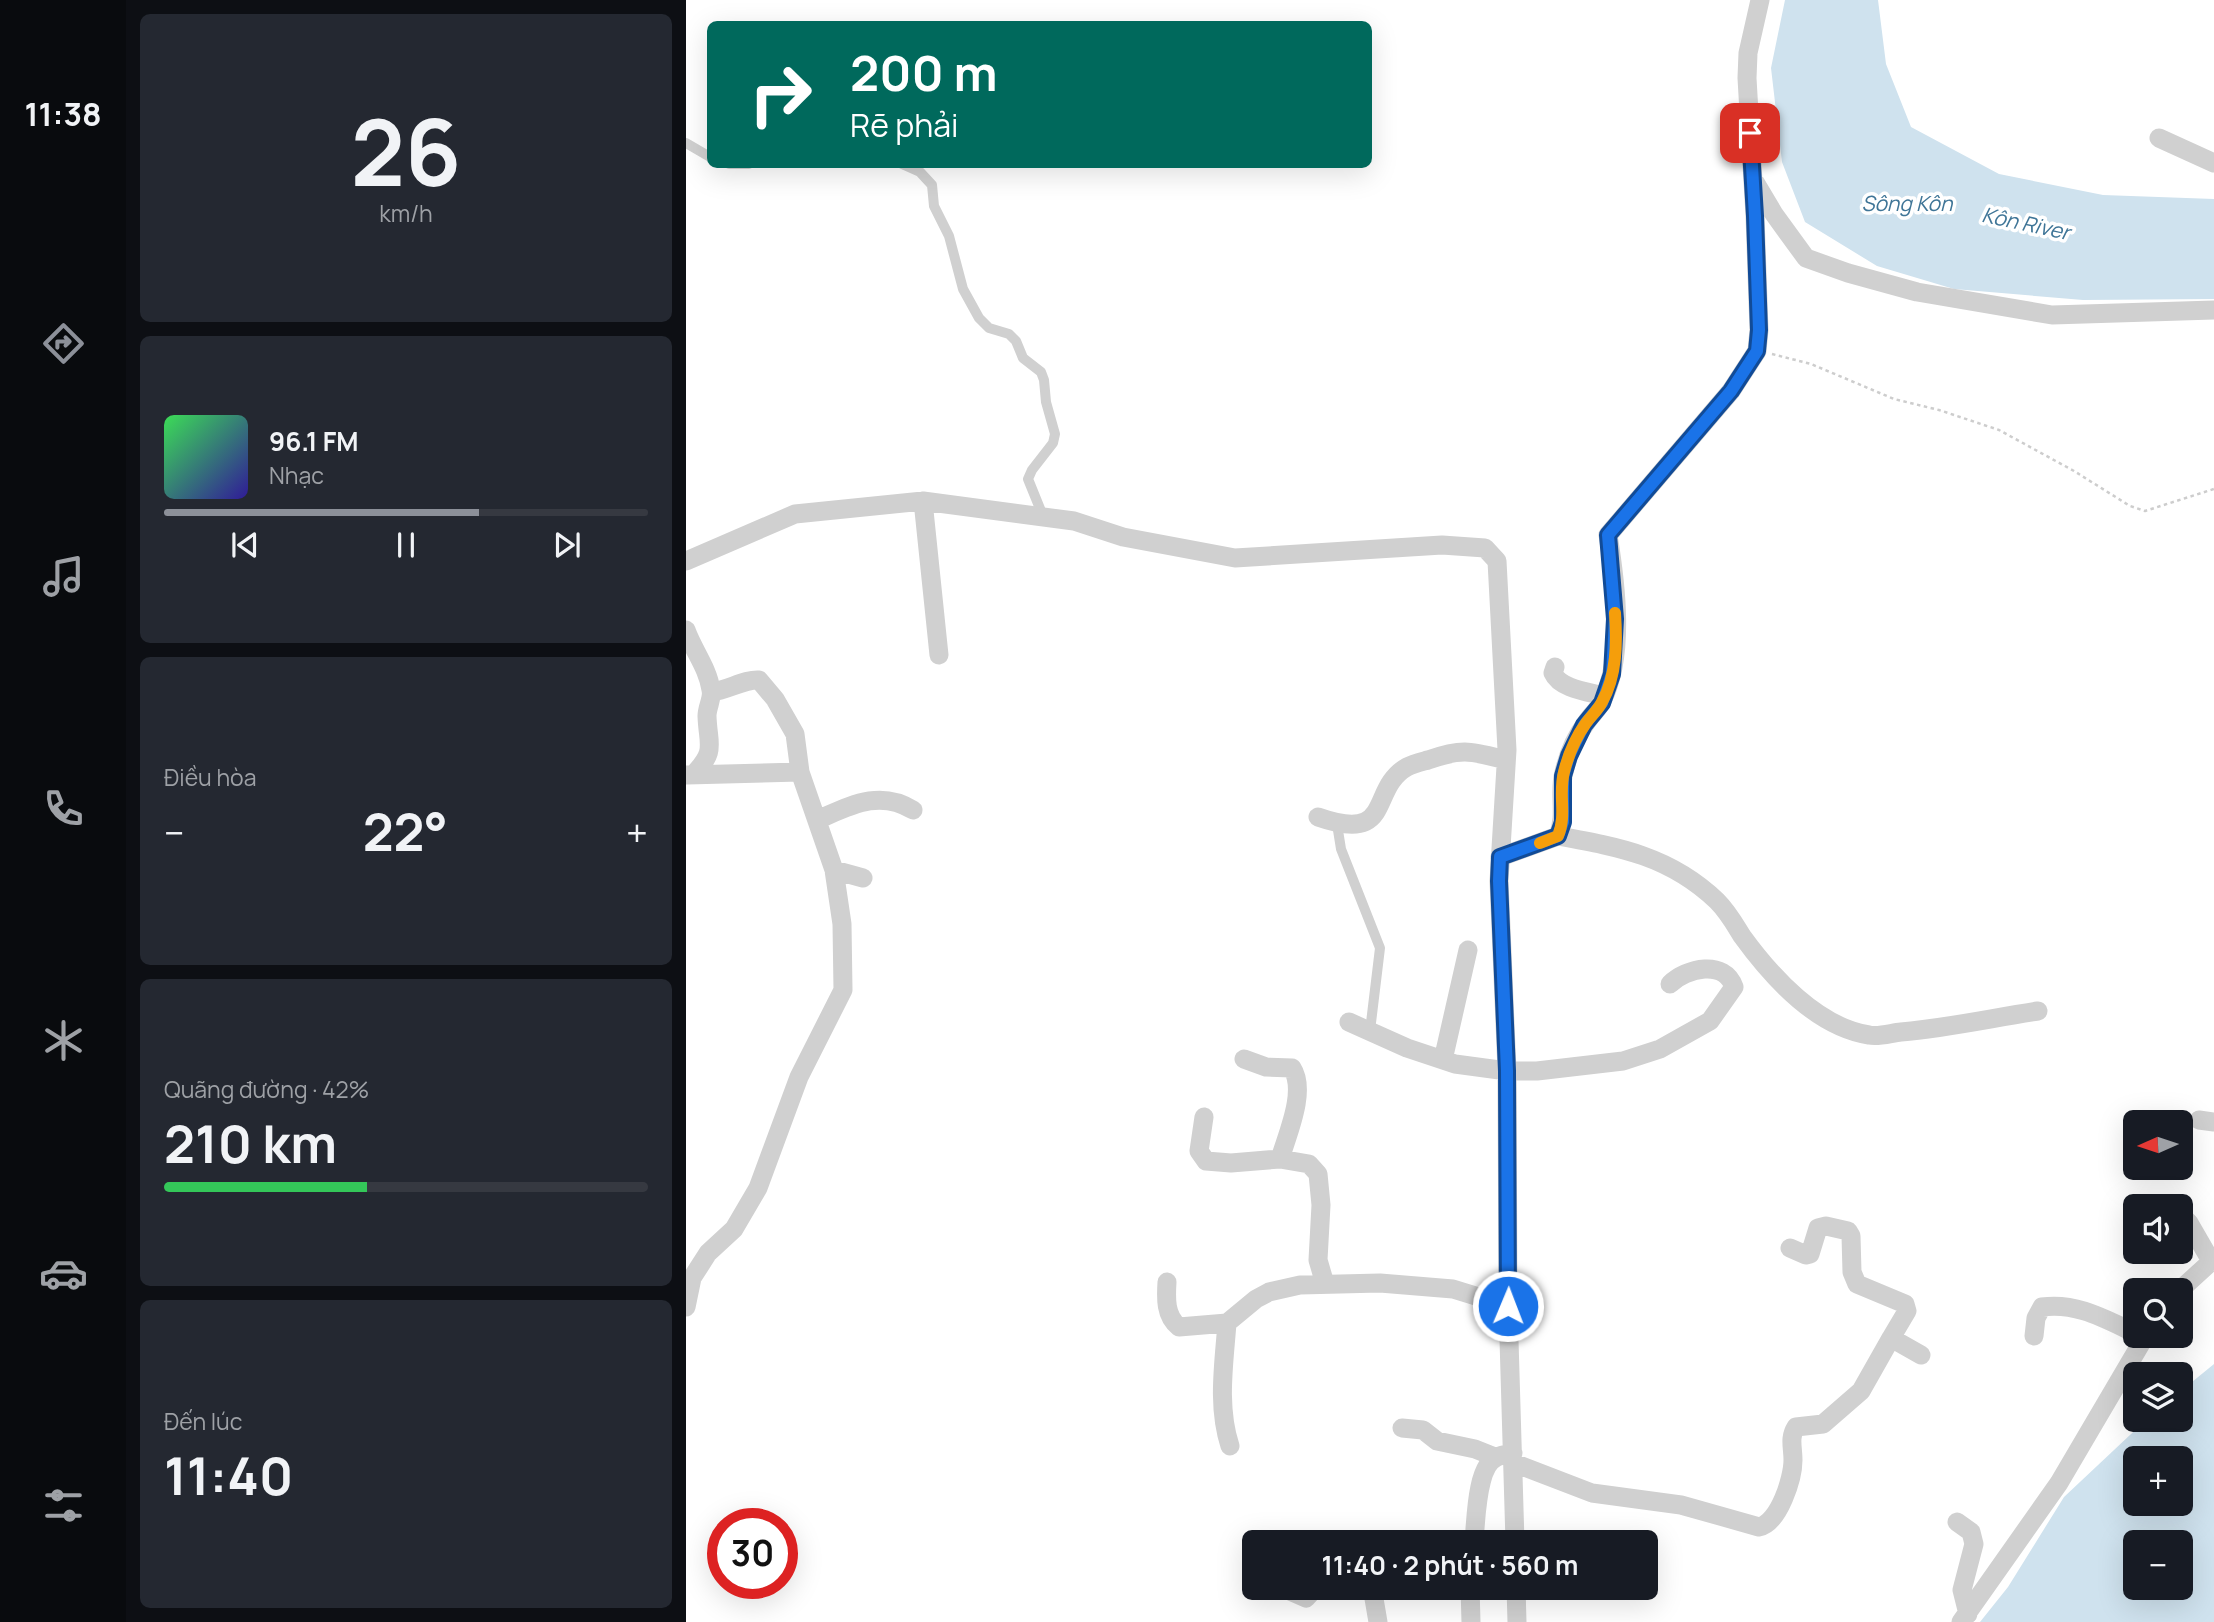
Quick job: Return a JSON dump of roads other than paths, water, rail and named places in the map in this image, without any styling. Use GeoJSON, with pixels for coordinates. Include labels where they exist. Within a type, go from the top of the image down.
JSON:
{"type":"FeatureCollection","features":[{"type":"Feature","properties":{"kind":"street"},"geometry":{"type":"LineString","coordinates":[[1558,836],[1563,822],[1563,776],[1569,756],[1584,725],[1604,696],[1616,652],[1612,561],[1608,535],[1731,391],[1757,351],[1759,330],[1748,110],[1748,53],[1760,0]]}},
{"type":"Feature","properties":{"kind":"street"},"geometry":{"type":"LineString","coordinates":[[2159,138],[2214,163]]}},
{"type":"Feature","properties":{"kind":"street"},"geometry":{"type":"LineString","coordinates":[[1753,180],[1773,214],[1806,258],[1848,273],[1917,292],[2052,315],[2214,310]]}},
{"type":"Feature","properties":{"kind":"street"},"geometry":{"type":"LineString","coordinates":[[923,501],[939,655]]}},
{"type":"Feature","properties":{"kind":"street"},"geometry":{"type":"LineString","coordinates":[[686,561],[795,514],[923,501],[1074,521],[1123,537],[1235,558],[1442,545],[1485,548],[1497,561],[1506,760],[1499,881],[1507,1071],[1508,1458],[1515,1530]]}},
{"type":"Feature","properties":{"kind":"street"},"geometry":{"type":"LineString","coordinates":[[686,630],[690,641],[698,650],[712,692],[707,715],[711,743],[709,753],[689,775]]}},
{"type":"Feature","properties":{"kind":"street"},"geometry":{"type":"LineString","coordinates":[[1555,667],[1553,673],[1556,679],[1564,684],[1604,696]]}},
{"type":"Feature","properties":{"kind":"street"},"geometry":{"type":"LineString","coordinates":[[686,1307],[692,1278],[708,1252],[734,1229],[758,1188],[799,1077],[843,990],[842,924],[834,870],[800,772],[795,734],[775,699],[759,680],[751,679],[729,690],[712,692]]}},
{"type":"Feature","properties":{"kind":"street"},"geometry":{"type":"LineString","coordinates":[[1327,820],[1362,823],[1377,813],[1394,779],[1406,767],[1461,750],[1506,760]]}},
{"type":"Feature","properties":{"kind":"street"},"geometry":{"type":"LineString","coordinates":[[689,775],[800,772]]}},
{"type":"Feature","properties":{"kind":"street"},"geometry":{"type":"LineString","coordinates":[[817,820],[863,801],[875,799],[899,801],[913,810]]}},
{"type":"Feature","properties":{"kind":"street"},"geometry":{"type":"LineString","coordinates":[[1500,857],[1558,836],[1618,847],[1671,866],[1724,908],[1775,977],[1810,1009],[1846,1028],[1870,1035],[1923,1030],[2038,1011]]}},
{"type":"Feature","properties":{"kind":"street"},"geometry":{"type":"LineString","coordinates":[[834,870],[863,878]]}},
{"type":"Feature","properties":{"kind":"street"},"geometry":{"type":"LineString","coordinates":[[1443,1060],[1468,950]]}},
{"type":"Feature","properties":{"kind":"street"},"geometry":{"type":"LineString","coordinates":[[1349,1021],[1443,1060],[1507,1071],[1537,1071],[1623,1061],[1660,1049],[1710,1021],[1734,987],[1731,979],[1711,968],[1677,977],[1670,984]]}},
{"type":"Feature","properties":{"kind":"street"},"geometry":{"type":"LineString","coordinates":[[1244,1059],[1266,1068],[1292,1068],[1297,1076],[1296,1100],[1280,1159]]}},
{"type":"Feature","properties":{"kind":"street"},"geometry":{"type":"LineString","coordinates":[[1204,1117],[1199,1152],[1206,1161],[1231,1163],[1280,1159],[1309,1164],[1318,1174],[1321,1205],[1318,1260],[1325,1284]]}},
{"type":"Feature","properties":{"kind":"street"},"geometry":{"type":"LineString","coordinates":[[1402,1428],[1427,1431],[1437,1441],[1508,1458],[1592,1493],[1681,1505],[1759,1527],[1766,1525],[1774,1519],[1784,1497],[1794,1461],[1792,1433],[1796,1427],[1823,1424],[1861,1391],[1907,1311],[1905,1304],[1857,1284],[1852,1272],[1849,1231],[1826,1226],[1818,1228],[1810,1254],[1806,1255],[1790,1248]]}},
{"type":"Feature","properties":{"kind":"street"},"geometry":{"type":"LineString","coordinates":[[2193,1229],[2212,1260],[2193,1278]]}},
{"type":"Feature","properties":{"kind":"street"},"geometry":{"type":"LineString","coordinates":[[1167,1282],[1166,1300],[1171,1320],[1179,1326],[1227,1323],[1269,1292],[1300,1285],[1380,1283],[1453,1289],[1508,1306]]}},
{"type":"Feature","properties":{"kind":"street"},"geometry":{"type":"LineString","coordinates":[[2034,1336],[2036,1318],[2042,1307],[2059,1304],[2096,1315],[2123,1327]]}},
{"type":"Feature","properties":{"kind":"street"},"geometry":{"type":"LineString","coordinates":[[1227,1323],[1222,1394],[1223,1416],[1230,1446]]}},
{"type":"Feature","properties":{"kind":"street"},"geometry":{"type":"LineString","coordinates":[[1891,1338],[1921,1355]]}},
{"type":"Feature","properties":{"kind":"street"},"geometry":{"type":"LineString","coordinates":[[1964,1618],[2059,1483],[2134,1348]]}},
{"type":"Feature","properties":{"kind":"street"},"geometry":{"type":"LineString","coordinates":[[1475,1530],[1479,1487],[1486,1465],[1508,1458]]}},
{"type":"Feature","properties":{"kind":"street"},"geometry":{"type":"LineString","coordinates":[[1957,1522],[1971,1532],[1974,1544],[1962,1590],[1964,1618]]}},
{"type":"Feature","properties":{"kind":"street"},"geometry":{"type":"LineString","coordinates":[[1374,1600],[1378,1622]]}},
{"type":"Feature","properties":{"kind":"street"},"geometry":{"type":"LineString","coordinates":[[1470,1600],[1471,1622]]}},
{"type":"Feature","properties":{"kind":"street"},"geometry":{"type":"LineString","coordinates":[[1516,1600],[1517,1622]]}},
{"type":"Feature","properties":{"kind":"lane"},"geometry":{"type":"LineString","coordinates":[[686,142],[707,155]]}},
{"type":"Feature","properties":{"kind":"lane"},"geometry":{"type":"LineString","coordinates":[[911,168],[920,172],[932,185],[934,206],[949,236],[963,289],[979,318],[989,328],[1009,334],[1016,341],[1023,358],[1041,372],[1055,435],[1053,443],[1028,479],[1045,519]]}},
{"type":"Feature","properties":{"kind":"lane"},"geometry":{"type":"LineString","coordinates":[[1327,820],[1380,948],[1370,1031]]}},
{"type":"Feature","properties":{"kind":"water","name":"Sông Kôn"},"geometry":{"type":"Polygon","coordinates":[[[1785,0],[1878,0],[1886,64],[1911,127],[1999,174],[2103,195],[2214,199],[2214,299],[2083,300],[1954,289],[1877,266],[1805,222],[1782,162],[1771,68],[1785,0]]]}},
{"type":"Feature","properties":{"kind":"water"},"geometry":{"type":"Polygon","coordinates":[[[2214,1364],[2214,1622],[1980,1622],[2008,1587],[2064,1497],[2133,1432],[2193,1432],[2193,1381],[2214,1364]]]}},
{"type":"Feature","properties":{"kind":"water label","name":"Kôn River"},"geometry":{"type":"Point","coordinates":[2026,223]}}]}
